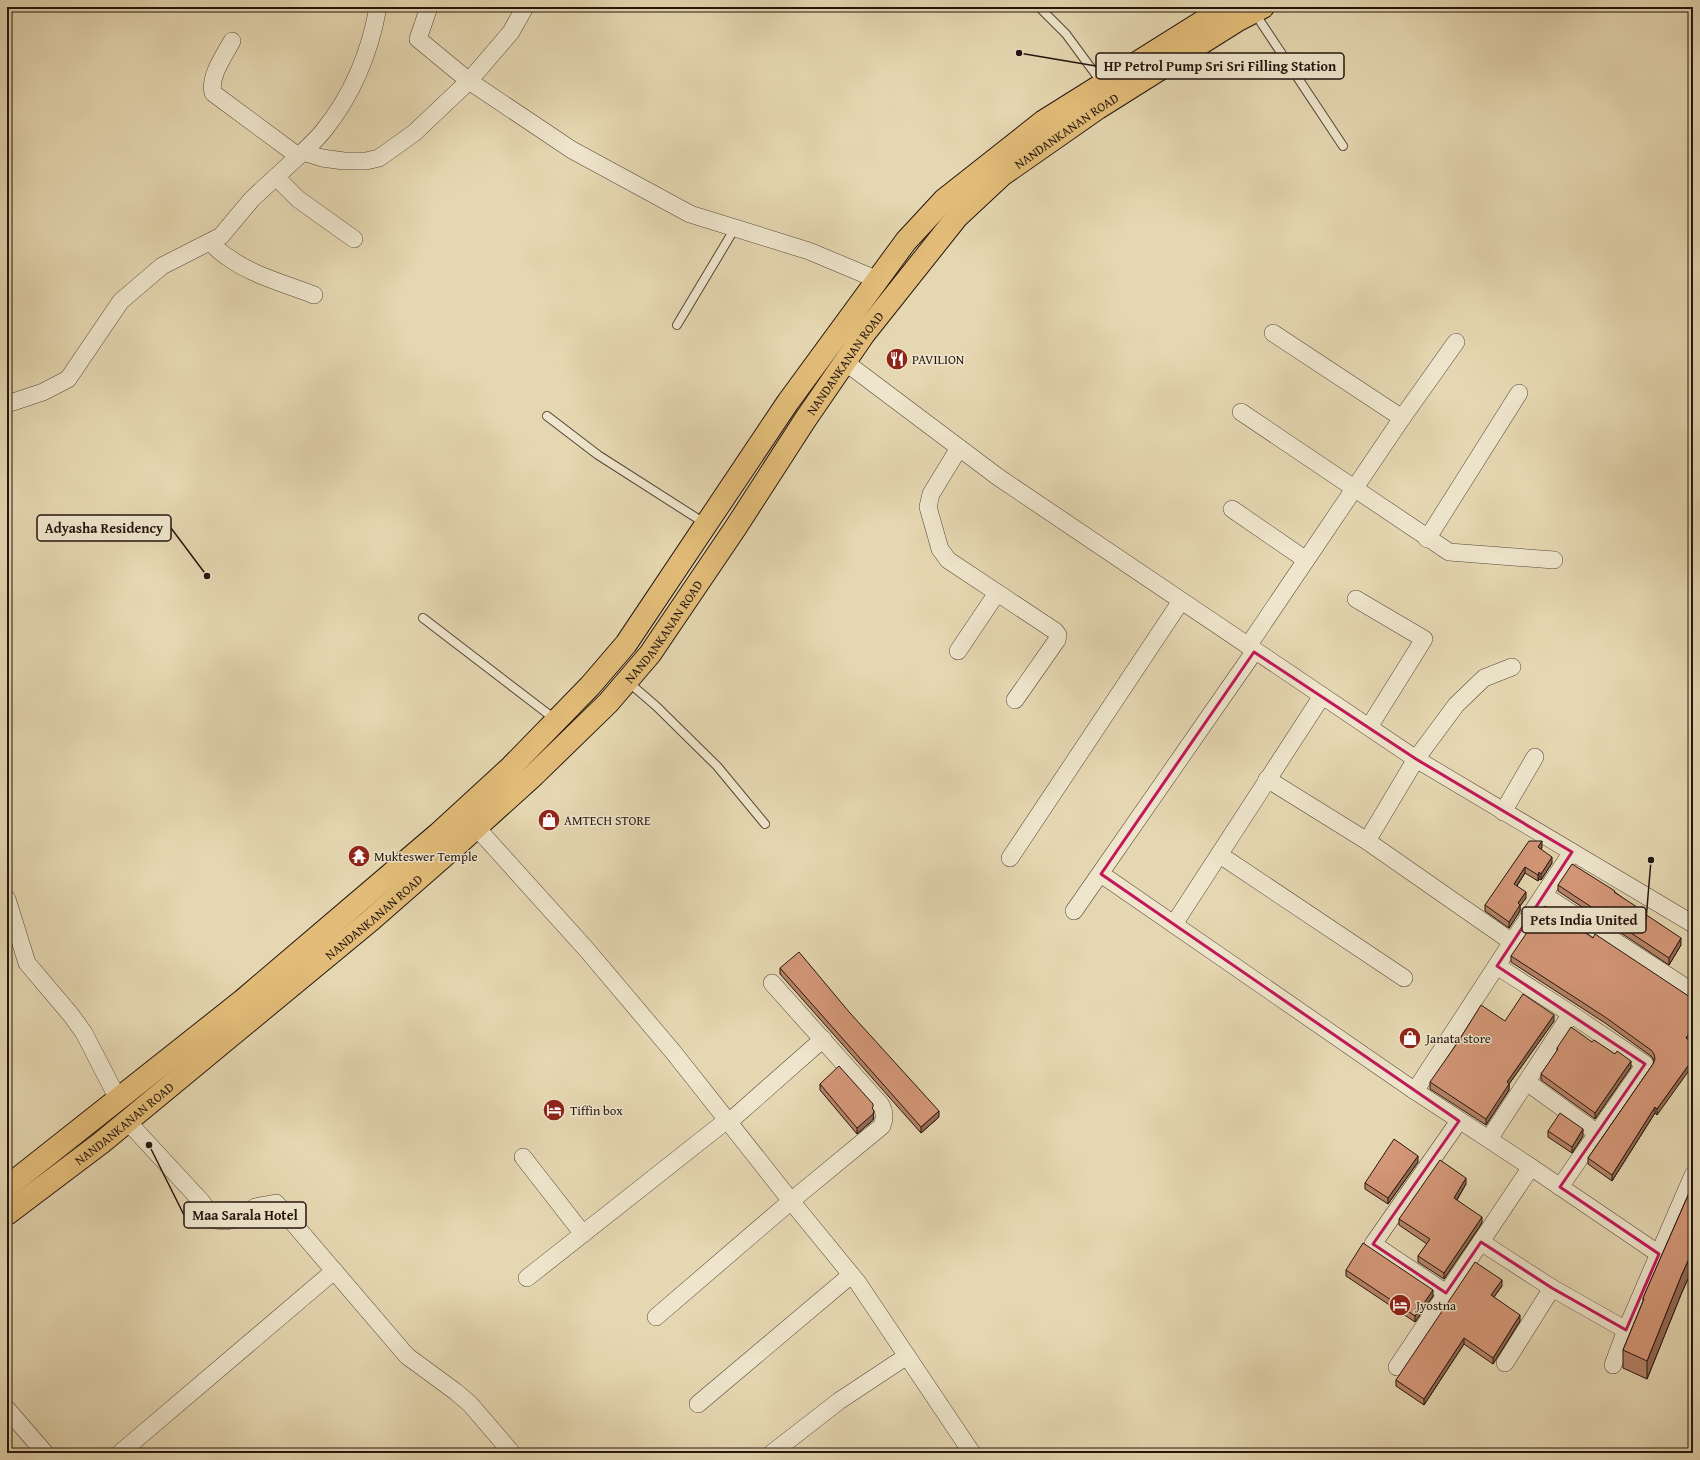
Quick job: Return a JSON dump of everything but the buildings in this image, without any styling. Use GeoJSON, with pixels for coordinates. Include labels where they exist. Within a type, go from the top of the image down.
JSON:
{"type":"FeatureCollection","features":[{"type":"Feature","properties":{"kind":"main road","name":"NANDANKANAN ROAD"},"geometry":{"type":"LineString","coordinates":[[10,1181],[118,1099],[242,1001],[438,834],[511,767],[590,686],[626,644],[794,393],[906,241],[944,200],[1044,121],[1226,7]]}},
{"type":"Feature","properties":{"kind":"main road","name":"NANDANKANAN ROAD"},"geometry":{"type":"LineString","coordinates":[[7,1214],[128,1122],[371,920],[534,775],[603,708],[650,654],[864,334],[957,217],[1002,175],[1098,108],[1258,10]]}},
{"type":"Feature","properties":{"kind":"main road"},"geometry":{"type":"LineString","coordinates":[[794,393],[814,408]]}},
{"type":"Feature","properties":{"kind":"street"},"geometry":{"type":"LineString","coordinates":[[7,404],[43,392],[68,379],[121,301],[162,266],[210,242],[228,229],[252,199],[324,131],[340,108],[363,63],[373,35],[378,7]]}},
{"type":"Feature","properties":{"kind":"street"},"geometry":{"type":"LineString","coordinates":[[429,7],[418,39],[468,81],[572,150],[608,171],[690,214],[809,251],[878,280]]}},
{"type":"Feature","properties":{"kind":"street"},"geometry":{"type":"LineString","coordinates":[[232,41],[213,78],[213,93],[300,154],[344,161],[366,161],[379,158],[414,133],[468,81],[511,32],[525,7]]}},
{"type":"Feature","properties":{"kind":"street"},"geometry":{"type":"LineString","coordinates":[[276,177],[298,199],[354,239]]}},
{"type":"Feature","properties":{"kind":"street"},"geometry":{"type":"LineString","coordinates":[[210,242],[228,258],[241,266],[255,273],[314,295]]}},
{"type":"Feature","properties":{"kind":"street"},"geometry":{"type":"LineString","coordinates":[[1273,334],[1402,418]]}},
{"type":"Feature","properties":{"kind":"street"},"geometry":{"type":"LineString","coordinates":[[1074,911],[1101,874],[1251,649],[1306,560],[1402,418],[1456,342]]}},
{"type":"Feature","properties":{"kind":"street"},"geometry":{"type":"LineString","coordinates":[[845,362],[998,477],[1416,760],[1693,924]]}},
{"type":"Feature","properties":{"kind":"street"},"geometry":{"type":"LineString","coordinates":[[1427,539],[1519,394]]}},
{"type":"Feature","properties":{"kind":"street"},"geometry":{"type":"LineString","coordinates":[[1241,412],[1427,539],[1449,552],[1554,560]]}},
{"type":"Feature","properties":{"kind":"street"},"geometry":{"type":"LineString","coordinates":[[959,448],[931,494],[928,507],[943,554],[948,560],[1055,631],[1058,635],[1057,640],[1015,700]]}},
{"type":"Feature","properties":{"kind":"street"},"geometry":{"type":"LineString","coordinates":[[1232,510],[1306,560]]}},
{"type":"Feature","properties":{"kind":"street"},"geometry":{"type":"LineString","coordinates":[[958,651],[997,592]]}},
{"type":"Feature","properties":{"kind":"street"},"geometry":{"type":"LineString","coordinates":[[1356,599],[1424,639],[1369,727]]}},
{"type":"Feature","properties":{"kind":"street"},"geometry":{"type":"LineString","coordinates":[[1010,858],[1181,601]]}},
{"type":"Feature","properties":{"kind":"street"},"geometry":{"type":"LineString","coordinates":[[1367,841],[1416,760],[1456,705],[1484,678],[1512,667]]}},
{"type":"Feature","properties":{"kind":"street"},"geometry":{"type":"LineString","coordinates":[[1174,924],[1322,696]]}},
{"type":"Feature","properties":{"kind":"street"},"geometry":{"type":"LineString","coordinates":[[1503,812],[1535,757]]}},
{"type":"Feature","properties":{"kind":"street"},"geometry":{"type":"LineString","coordinates":[[1267,779],[1367,841],[1512,942]]}},
{"type":"Feature","properties":{"kind":"street"},"geometry":{"type":"LineString","coordinates":[[476,828],[587,950],[674,1053],[791,1201],[852,1275],[972,1453]]}},
{"type":"Feature","properties":{"kind":"street"},"geometry":{"type":"LineString","coordinates":[[1416,1091],[1572,852]]}},
{"type":"Feature","properties":{"kind":"street"},"geometry":{"type":"LineString","coordinates":[[1220,855],[1404,978]]}},
{"type":"Feature","properties":{"kind":"street"},"geometry":{"type":"LineString","coordinates":[[1101,874],[1416,1091],[1659,1254]]}},
{"type":"Feature","properties":{"kind":"street"},"geometry":{"type":"LineString","coordinates":[[1544,895],[1693,992]]}},
{"type":"Feature","properties":{"kind":"street"},"geometry":{"type":"LineString","coordinates":[[7,899],[27,963],[71,1015],[84,1033],[118,1099]]}},
{"type":"Feature","properties":{"kind":"street"},"geometry":{"type":"LineString","coordinates":[[1497,966],[1572,1014],[1645,1064],[1560,1187]]}},
{"type":"Feature","properties":{"kind":"street"},"geometry":{"type":"LineString","coordinates":[[656,1317],[791,1201],[882,1126],[885,1119],[885,1112],[881,1105],[772,983]]}},
{"type":"Feature","properties":{"kind":"street"},"geometry":{"type":"LineString","coordinates":[[1489,1139],[1528,1083],[1572,1014]]}},
{"type":"Feature","properties":{"kind":"street"},"geometry":{"type":"LineString","coordinates":[[527,1278],[728,1121],[822,1040]]}},
{"type":"Feature","properties":{"kind":"street"},"geometry":{"type":"LineString","coordinates":[[1528,1083],[1597,1132]]}},
{"type":"Feature","properties":{"kind":"street"},"geometry":{"type":"LineString","coordinates":[[1446,1293],[1373,1244],[1459,1120]]}},
{"type":"Feature","properties":{"kind":"street"},"geometry":{"type":"LineString","coordinates":[[128,1122],[201,1201],[216,1220],[226,1221],[246,1216],[255,1207],[276,1202],[406,1356],[470,1404],[512,1453]]}},
{"type":"Feature","properties":{"kind":"street"},"geometry":{"type":"LineString","coordinates":[[523,1157],[583,1234]]}},
{"type":"Feature","properties":{"kind":"street"},"geometry":{"type":"LineString","coordinates":[[1398,1367],[1531,1167]]}},
{"type":"Feature","properties":{"kind":"street"},"geometry":{"type":"LineString","coordinates":[[1613,1365],[1626,1330],[1693,1175]]}},
{"type":"Feature","properties":{"kind":"street"},"geometry":{"type":"LineString","coordinates":[[1481,1242],[1552,1288],[1626,1330]]}},
{"type":"Feature","properties":{"kind":"street"},"geometry":{"type":"LineString","coordinates":[[120,1453],[334,1271]]}},
{"type":"Feature","properties":{"kind":"street"},"geometry":{"type":"LineString","coordinates":[[698,1404],[852,1275]]}},
{"type":"Feature","properties":{"kind":"street"},"geometry":{"type":"LineString","coordinates":[[1505,1363],[1552,1288]]}},
{"type":"Feature","properties":{"kind":"street"},"geometry":{"type":"LineString","coordinates":[[772,1453],[839,1401],[907,1356]]}},
{"type":"Feature","properties":{"kind":"street"},"geometry":{"type":"LineString","coordinates":[[7,1409],[45,1453]]}},
{"type":"Feature","properties":{"kind":"lane"},"geometry":{"type":"LineString","coordinates":[[1039,7],[1066,34],[1102,84]]}},
{"type":"Feature","properties":{"kind":"lane"},"geometry":{"type":"LineString","coordinates":[[1258,10],[1343,146]]}},
{"type":"Feature","properties":{"kind":"lane"},"geometry":{"type":"LineString","coordinates":[[677,325],[735,228]]}},
{"type":"Feature","properties":{"kind":"lane"},"geometry":{"type":"LineString","coordinates":[[547,416],[598,455],[706,524]]}},
{"type":"Feature","properties":{"kind":"lane"},"geometry":{"type":"LineString","coordinates":[[423,618],[556,720]]}},
{"type":"Feature","properties":{"kind":"lane"},"geometry":{"type":"LineString","coordinates":[[627,681],[656,706],[717,766],[765,824]]}},
{"type":"Feature","properties":{"kind":"highlighted area"},"geometry":{"type":"Polygon","coordinates":[[[1254,652],[1416,759],[1572,852],[1497,966],[1645,1064],[1560,1187],[1659,1254],[1626,1330],[1552,1288],[1481,1242],[1446,1293],[1373,1244],[1459,1121],[1101,874],[1254,652]]]}},
{"type":"Feature","properties":{"kind":"place","name":"HP Petrol Pump Sri Sri Filling Station"},"geometry":{"type":"Point","coordinates":[1019,53]}},
{"type":"Feature","properties":{"kind":"place","name":"PAVILION"},"geometry":{"type":"Point","coordinates":[897,359]}},
{"type":"Feature","properties":{"kind":"place","name":"Adyasha Residency"},"geometry":{"type":"Point","coordinates":[207,576]}},
{"type":"Feature","properties":{"kind":"place","name":"AMTECH STORE"},"geometry":{"type":"Point","coordinates":[549,820]}},
{"type":"Feature","properties":{"kind":"place","name":"Mukteswer Temple"},"geometry":{"type":"Point","coordinates":[359,856]}},
{"type":"Feature","properties":{"kind":"place","name":"Pets India United"},"geometry":{"type":"Point","coordinates":[1651,860]}},
{"type":"Feature","properties":{"kind":"place","name":"Janata store"},"geometry":{"type":"Point","coordinates":[1410,1038]}},
{"type":"Feature","properties":{"kind":"place","name":"Tiffin box"},"geometry":{"type":"Point","coordinates":[554,1110]}},
{"type":"Feature","properties":{"kind":"place","name":"Maa Sarala Hotel"},"geometry":{"type":"Point","coordinates":[149,1145]}},
{"type":"Feature","properties":{"kind":"place","name":"Jyostna"},"geometry":{"type":"Point","coordinates":[1400,1305]}}]}
